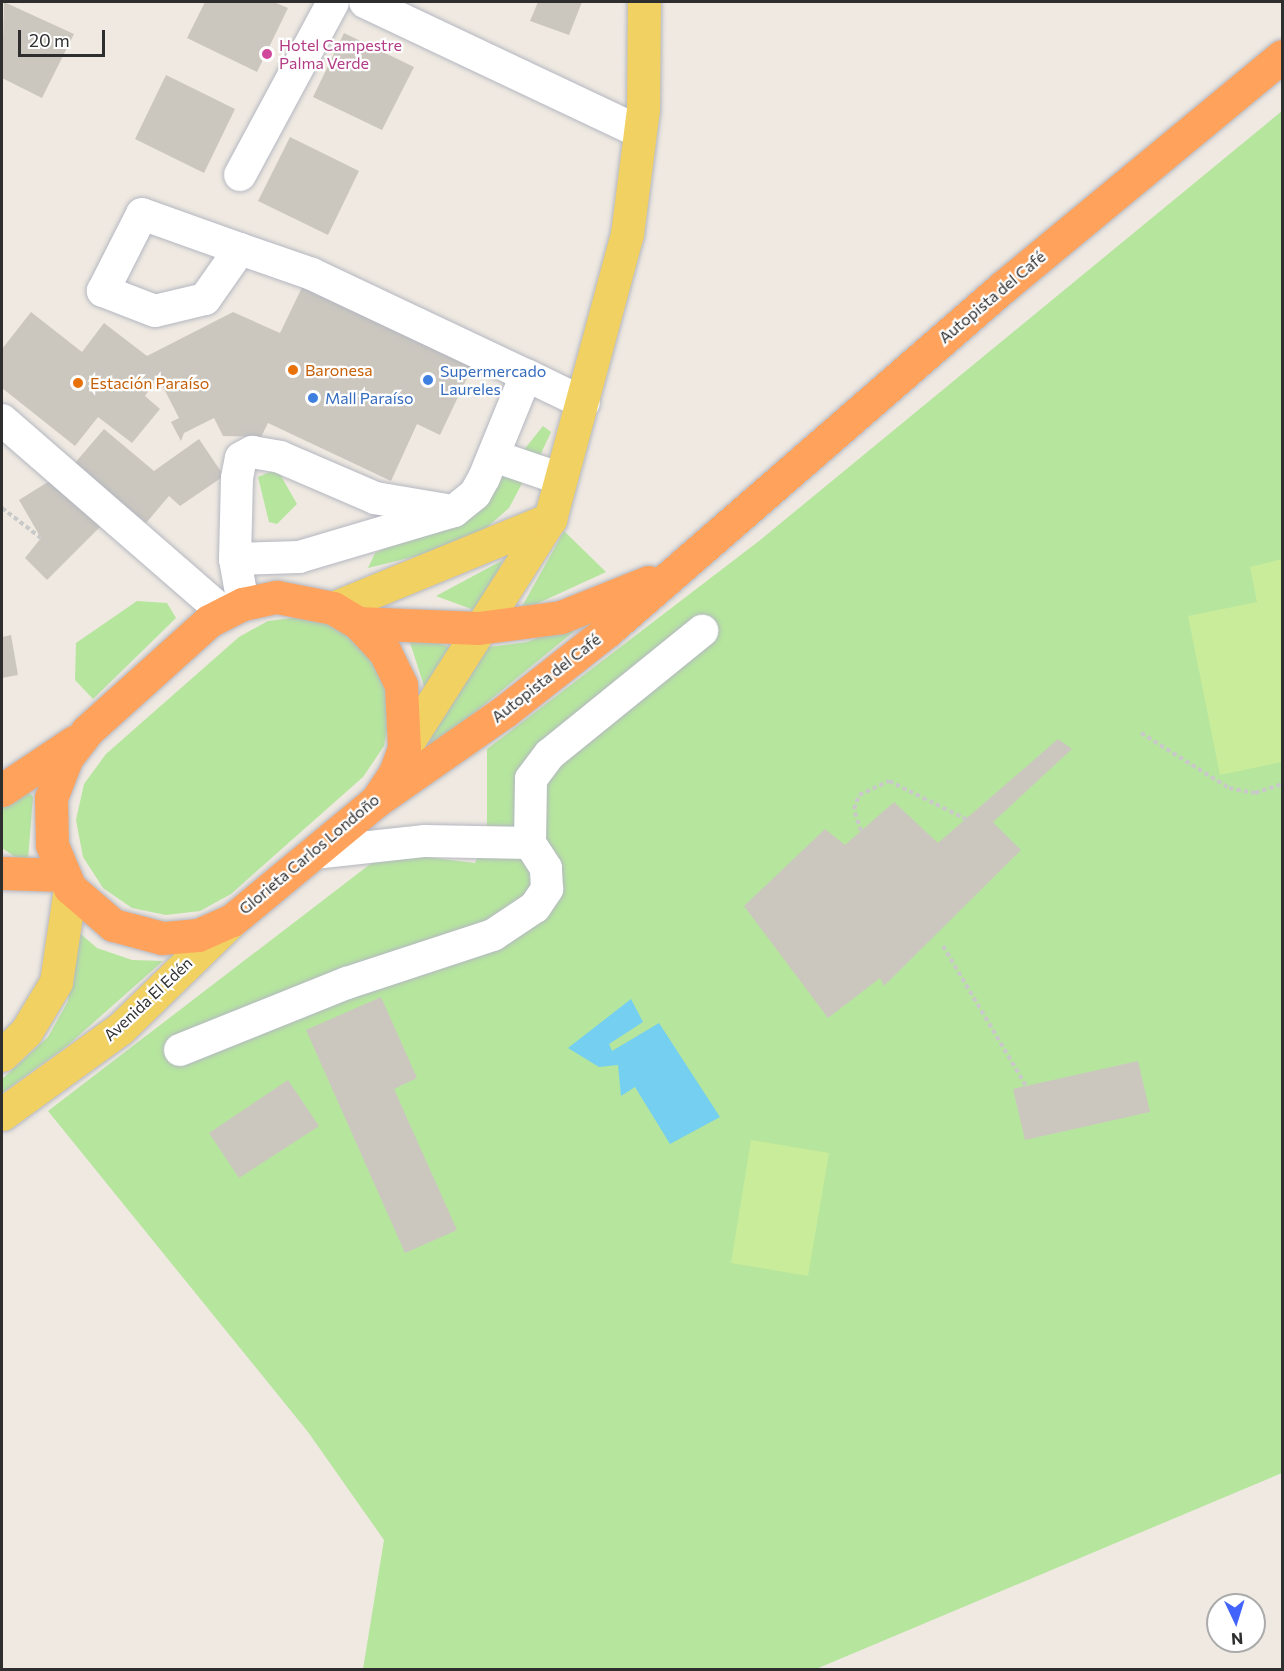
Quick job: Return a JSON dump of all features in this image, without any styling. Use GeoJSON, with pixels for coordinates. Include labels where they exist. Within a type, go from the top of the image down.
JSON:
{"type":"FeatureCollection","features":[{"type":"Feature","properties":{"kind":"highway","name":"Autopista del Café"},"geometry":{"type":"LineString","coordinates":[[376,801],[505,711],[707,543],[1003,287],[1282,56]]}},
{"type":"Feature","properties":{"kind":"highway","name":"Autopista del Café"},"geometry":{"type":"LineString","coordinates":[[345,615],[478,628],[561,617],[627,593],[707,543]]}},
{"type":"Feature","properties":{"kind":"highway","name":"Glorieta Carlos Londoño"},"geometry":{"type":"LineString","coordinates":[[345,615],[277,597],[233,608],[87,731],[67,757],[51,798],[52,845],[67,882],[92,911],[134,933],[162,938],[198,934],[232,920],[376,801],[404,748]]}},
{"type":"Feature","properties":{"kind":"highway"},"geometry":{"type":"LineString","coordinates":[[345,615],[385,652],[401,685],[404,748]]}},
{"type":"Feature","properties":{"kind":"highway"},"geometry":{"type":"LineString","coordinates":[[2,790],[87,731]]}},
{"type":"Feature","properties":{"kind":"highway"},"geometry":{"type":"LineString","coordinates":[[2,873],[67,882]]}},
{"type":"Feature","properties":{"kind":"main road"},"geometry":{"type":"LineString","coordinates":[[404,748],[478,628],[550,519],[584,403],[627,234],[640,132],[644,2]]}},
{"type":"Feature","properties":{"kind":"main road"},"geometry":{"type":"LineString","coordinates":[[345,615],[550,519]]}},
{"type":"Feature","properties":{"kind":"main road"},"geometry":{"type":"LineString","coordinates":[[2,1055],[26,1032],[56,982],[67,882]]}},
{"type":"Feature","properties":{"kind":"main road","name":"Avenida El Edén"},"geometry":{"type":"LineString","coordinates":[[2,1114],[120,1029],[232,920]]}},
{"type":"Feature","properties":{"kind":"street"},"geometry":{"type":"LineString","coordinates":[[240,175],[333,2]]}},
{"type":"Feature","properties":{"kind":"street"},"geometry":{"type":"LineString","coordinates":[[365,2],[640,132]]}},
{"type":"Feature","properties":{"kind":"street"},"geometry":{"type":"LineString","coordinates":[[240,249],[312,274],[584,403]]}},
{"type":"Feature","properties":{"kind":"street"},"geometry":{"type":"LineString","coordinates":[[235,559],[299,557],[454,511],[475,494],[494,456],[526,375]]}},
{"type":"Feature","properties":{"kind":"street"},"geometry":{"type":"LineString","coordinates":[[2,420],[233,608]]}},
{"type":"Feature","properties":{"kind":"street"},"geometry":{"type":"LineString","coordinates":[[233,608],[237,478],[241,458],[252,452],[280,457],[375,498],[454,511]]}},
{"type":"Feature","properties":{"kind":"street"},"geometry":{"type":"LineString","coordinates":[[494,456],[561,479]]}},
{"type":"Feature","properties":{"kind":"street"},"geometry":{"type":"LineString","coordinates":[[180,1050],[346,983],[493,935],[535,907],[547,889],[546,868],[530,843],[531,779],[550,754],[702,631]]}},
{"type":"Feature","properties":{"kind":"street"},"geometry":{"type":"LineString","coordinates":[[314,853],[425,841],[530,843]]}},
{"type":"Feature","properties":{"kind":"path"},"geometry":{"type":"LineString","coordinates":[[2,508],[41,538]]}},
{"type":"Feature","properties":{"kind":"path"},"geometry":{"type":"LineString","coordinates":[[1141,733],[1229,788],[1255,793],[1282,784]]}},
{"type":"Feature","properties":{"kind":"path"},"geometry":{"type":"LineString","coordinates":[[861,831],[854,809],[859,795],[889,781],[966,819]]}},
{"type":"Feature","properties":{"kind":"path"},"geometry":{"type":"LineString","coordinates":[[943,946],[1026,1086]]}},
{"type":"Feature","properties":{"kind":"green space"},"geometry":{"type":"Polygon","coordinates":[[[1282,111],[1282,1473],[816,1669],[363,1669],[384,1540],[308,1432],[48,1111],[386,852],[475,863],[487,839],[487,749],[759,541],[1282,111]]]}},
{"type":"Feature","properties":{"kind":"green space"},"geometry":{"type":"Polygon","coordinates":[[[543,426],[551,432],[538,460],[519,456],[543,426]]]}},
{"type":"Feature","properties":{"kind":"green space"},"geometry":{"type":"Polygon","coordinates":[[[277,469],[297,504],[277,524],[269,522],[258,477],[277,469]]]}},
{"type":"Feature","properties":{"kind":"green space"},"geometry":{"type":"Polygon","coordinates":[[[505,469],[526,476],[509,508],[483,531],[425,554],[368,568],[375,553],[483,504],[505,469]]]}},
{"type":"Feature","properties":{"kind":"green space"},"geometry":{"type":"Polygon","coordinates":[[[564,531],[606,572],[519,612],[564,531]]]}},
{"type":"Feature","properties":{"kind":"green space"},"geometry":{"type":"Polygon","coordinates":[[[1282,559],[1282,762],[1220,775],[1188,616],[1257,602],[1250,567],[1282,559]]]}},
{"type":"Feature","properties":{"kind":"green space"},"geometry":{"type":"Polygon","coordinates":[[[503,560],[482,607],[474,610],[436,596],[503,560]]]}},
{"type":"Feature","properties":{"kind":"green space"},"geometry":{"type":"Polygon","coordinates":[[[137,601],[167,603],[176,618],[93,699],[75,680],[76,643],[137,601]]]}},
{"type":"Feature","properties":{"kind":"green space"},"geometry":{"type":"Polygon","coordinates":[[[593,616],[403,771],[489,647],[527,642],[593,616]]]}},
{"type":"Feature","properties":{"kind":"green space"},"geometry":{"type":"Polygon","coordinates":[[[300,617],[332,624],[360,641],[382,672],[391,708],[384,746],[363,777],[231,894],[200,911],[166,915],[132,908],[103,888],[83,857],[76,820],[84,784],[106,754],[239,637],[268,621],[300,617]]]}},
{"type":"Feature","properties":{"kind":"green space"},"geometry":{"type":"Polygon","coordinates":[[[406,630],[454,649],[429,687],[424,686],[406,630]]]}},
{"type":"Feature","properties":{"kind":"green space"},"geometry":{"type":"Polygon","coordinates":[[[28,791],[33,797],[28,859],[21,861],[2,848],[2,804],[28,791]]]}},
{"type":"Feature","properties":{"kind":"green space"},"geometry":{"type":"Polygon","coordinates":[[[76,930],[97,948],[132,960],[163,961],[67,1046],[2,1093],[2,1079],[48,1037],[68,1001],[76,930]]]}},
{"type":"Feature","properties":{"kind":"green space"},"geometry":{"type":"Polygon","coordinates":[[[751,1140],[829,1153],[808,1276],[731,1263],[751,1140]]]}},
{"type":"Feature","properties":{"kind":"water"},"geometry":{"type":"Polygon","coordinates":[[[631,999],[643,1022],[609,1044],[612,1051],[659,1023],[720,1117],[670,1144],[635,1087],[621,1096],[618,1065],[599,1067],[568,1048],[631,999]]]}},
{"type":"Feature","properties":{"kind":"building"},"geometry":{"type":"Polygon","coordinates":[[[4,2],[74,34],[42,98],[2,78],[4,2]]]}},
{"type":"Feature","properties":{"kind":"building"},"geometry":{"type":"Polygon","coordinates":[[[205,2],[274,2],[288,8],[257,72],[187,38],[205,2]]]}},
{"type":"Feature","properties":{"kind":"building"},"geometry":{"type":"Polygon","coordinates":[[[538,2],[582,2],[569,35],[530,21],[538,2]]]}},
{"type":"Feature","properties":{"kind":"building"},"geometry":{"type":"Polygon","coordinates":[[[344,33],[414,67],[382,130],[313,97],[344,33]]]}},
{"type":"Feature","properties":{"kind":"building"},"geometry":{"type":"Polygon","coordinates":[[[166,75],[235,109],[204,173],[135,139],[166,75]]]}},
{"type":"Feature","properties":{"kind":"building"},"geometry":{"type":"Polygon","coordinates":[[[290,137],[359,171],[328,235],[258,201],[290,137]]]}},
{"type":"Feature","properties":{"kind":"building","name":"Mall Paraíso"},"geometry":{"type":"Polygon","coordinates":[[[307,277],[477,357],[440,435],[417,424],[391,481],[268,423],[261,437],[223,436],[214,418],[184,433],[181,441],[171,422],[179,418],[158,377],[145,396],[160,409],[132,443],[98,417],[75,446],[2,388],[2,349],[31,312],[82,352],[104,323],[147,356],[233,312],[280,333],[307,277]]]}},
{"type":"Feature","properties":{"kind":"building"},"geometry":{"type":"Polygon","coordinates":[[[104,429],[154,471],[199,439],[224,476],[180,506],[169,496],[146,523],[74,464],[104,429]]]}},
{"type":"Feature","properties":{"kind":"building"},"geometry":{"type":"Polygon","coordinates":[[[59,475],[103,524],[47,580],[25,558],[41,538],[19,500],[59,475]]]}},
{"type":"Feature","properties":{"kind":"building"},"geometry":{"type":"Polygon","coordinates":[[[11,635],[18,675],[2,678],[2,637],[11,635]]]}},
{"type":"Feature","properties":{"kind":"building"},"geometry":{"type":"Polygon","coordinates":[[[1058,739],[1072,749],[993,822],[1021,850],[884,986],[880,978],[828,1018],[744,906],[825,829],[845,845],[894,802],[938,843],[1058,739]]]}},
{"type":"Feature","properties":{"kind":"building"},"geometry":{"type":"Polygon","coordinates":[[[381,997],[417,1078],[394,1089],[457,1230],[405,1253],[306,1030],[381,997]]]}},
{"type":"Feature","properties":{"kind":"building"},"geometry":{"type":"Polygon","coordinates":[[[1138,1061],[1150,1112],[1025,1140],[1013,1089],[1138,1061]]]}},
{"type":"Feature","properties":{"kind":"building"},"geometry":{"type":"Polygon","coordinates":[[[288,1080],[319,1126],[239,1178],[209,1133],[288,1080]]]}},
{"type":"Feature","properties":{"kind":"place","name":"Hotel Campestre Palma Verde"},"geometry":{"type":"Point","coordinates":[267,54]}},
{"type":"Feature","properties":{"kind":"place","name":"Baronesa"},"geometry":{"type":"Point","coordinates":[293,370]}},
{"type":"Feature","properties":{"kind":"place","name":"Supermercado Laureles"},"geometry":{"type":"Point","coordinates":[428,380]}},
{"type":"Feature","properties":{"kind":"place","name":"Estación Paraíso"},"geometry":{"type":"Point","coordinates":[78,383]}},
{"type":"Feature","properties":{"kind":"place","name":"Mall Paraíso"},"geometry":{"type":"Point","coordinates":[313,398]}}]}
